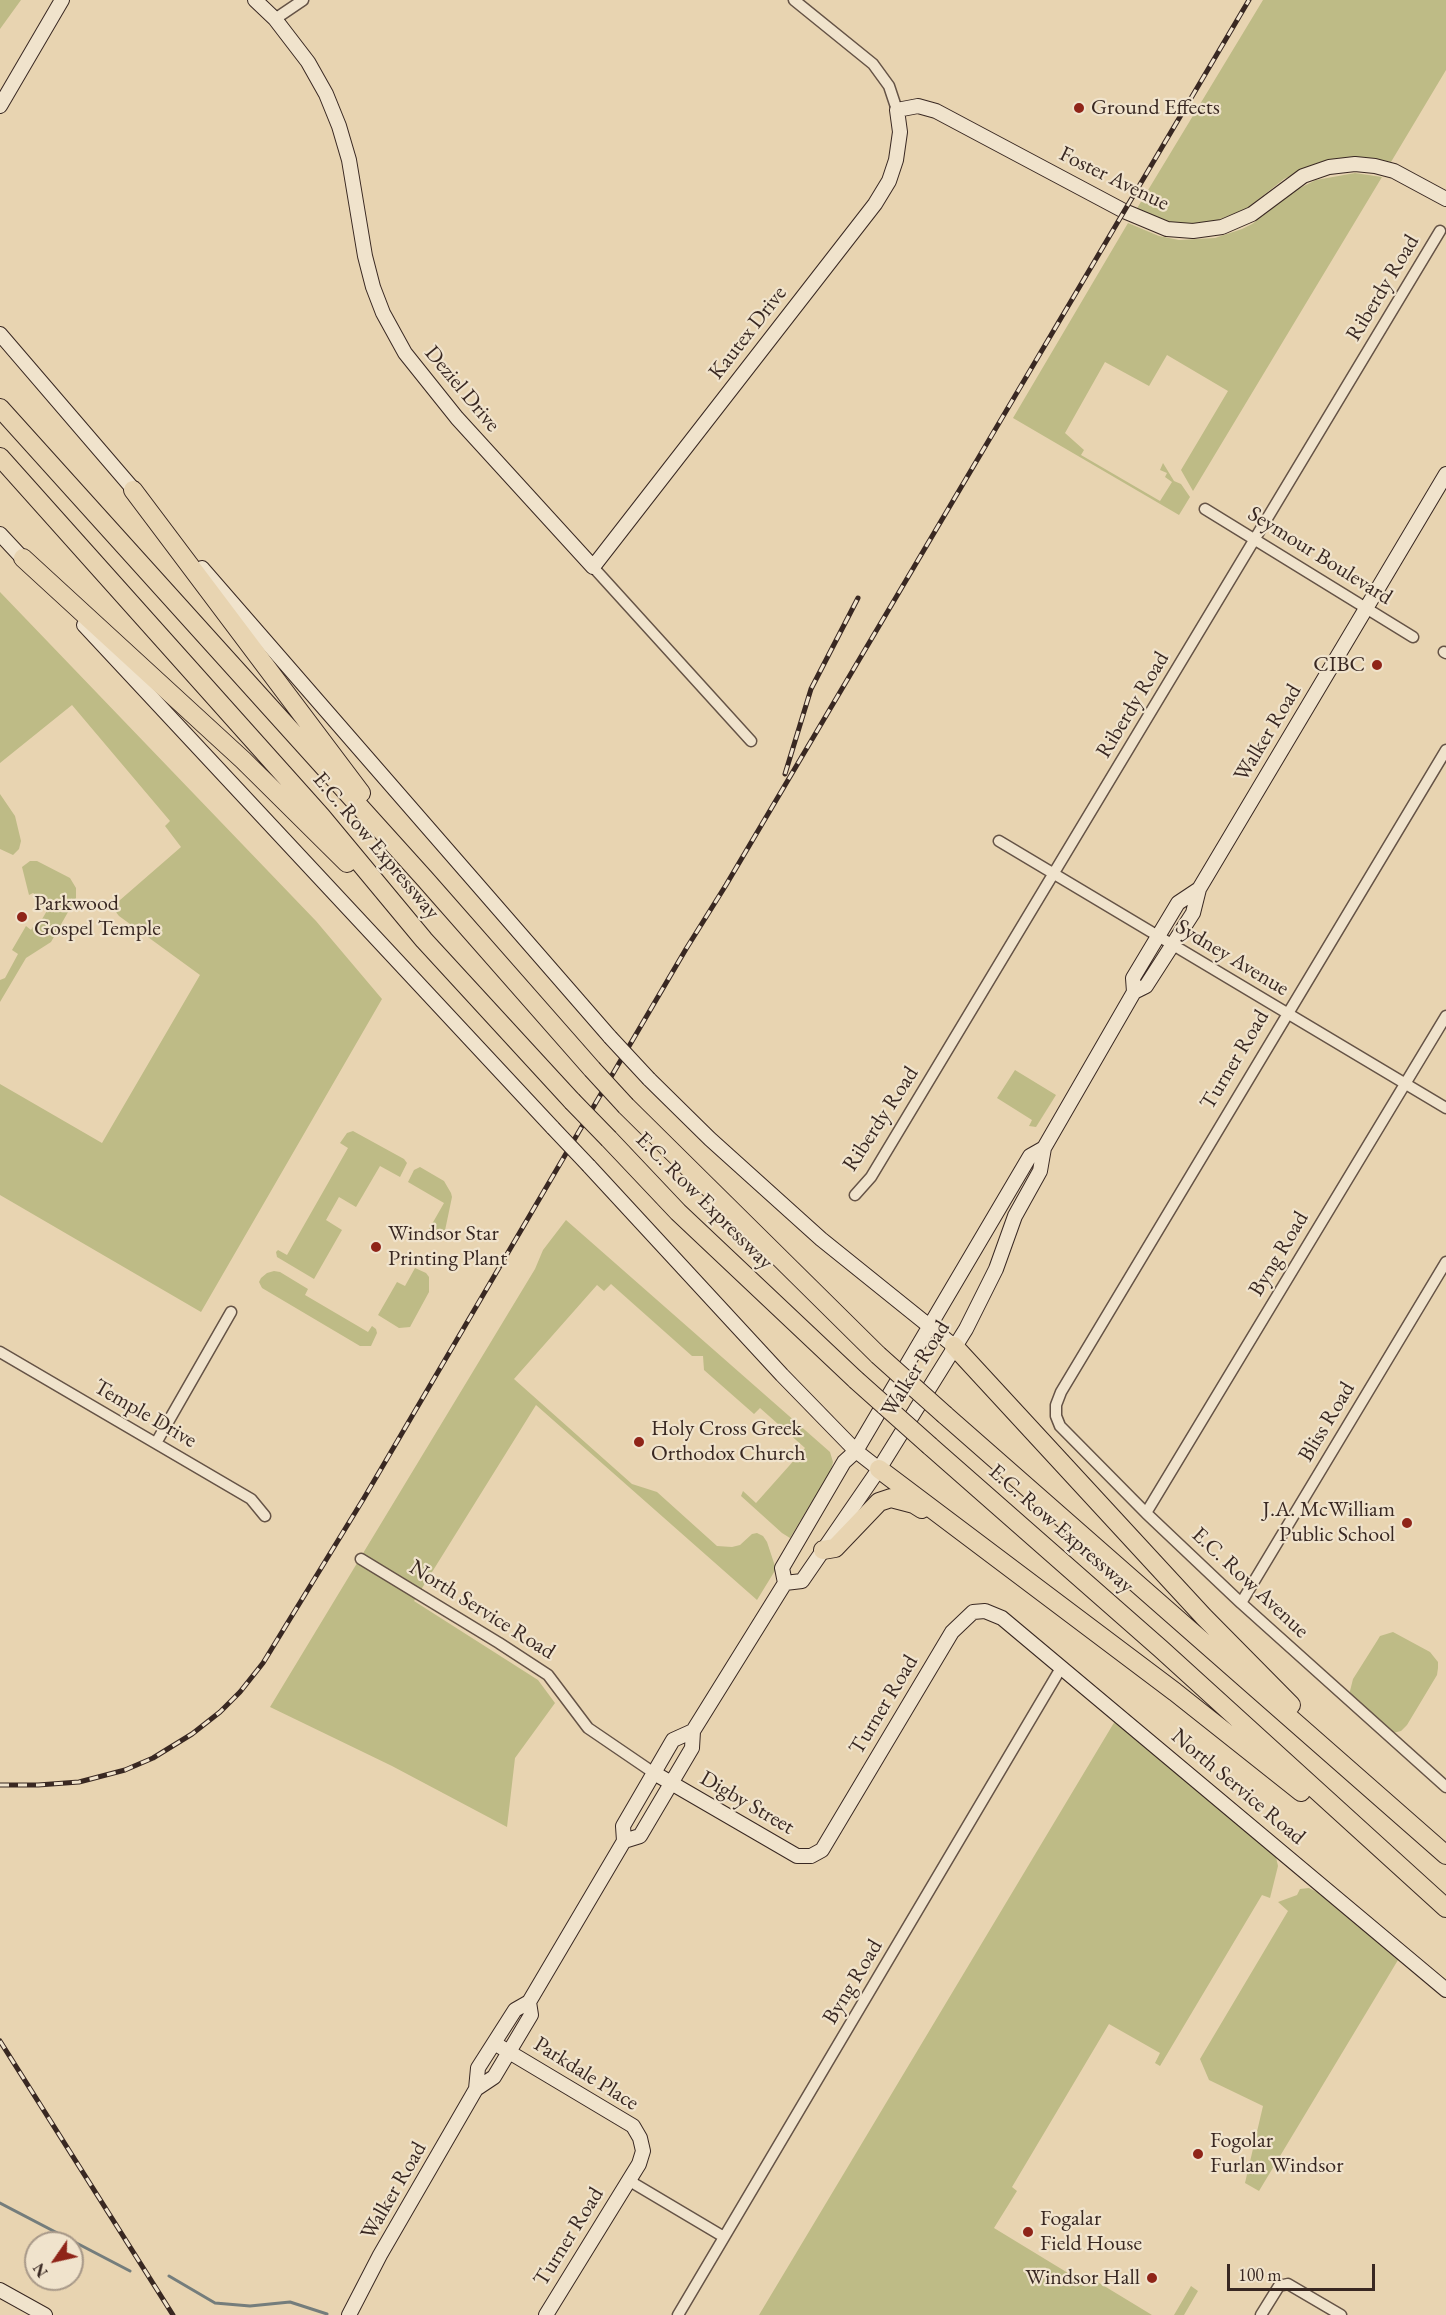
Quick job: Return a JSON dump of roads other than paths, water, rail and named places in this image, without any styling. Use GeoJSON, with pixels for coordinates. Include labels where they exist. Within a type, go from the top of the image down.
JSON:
{"type":"FeatureCollection","features":[{"type":"Feature","properties":{"kind":"highway","name":"E.C. Row Expressway"},"geometry":{"type":"LineString","coordinates":[[0,408],[425,879],[592,1069],[673,1155],[878,1355],[1446,1856]]}},
{"type":"Feature","properties":{"kind":"highway","name":"E.C. Row Expressway"},"geometry":{"type":"LineString","coordinates":[[0,457],[321,816],[424,940],[678,1212],[856,1380],[1161,1649],[1386,1856],[1446,1908]]}},
{"type":"Feature","properties":{"kind":"highway"},"geometry":{"type":"LineString","coordinates":[[133,490],[425,879]]}},
{"type":"Feature","properties":{"kind":"highway"},"geometry":{"type":"LineString","coordinates":[[23,558],[243,760],[424,940]]}},
{"type":"Feature","properties":{"kind":"highway"},"geometry":{"type":"LineString","coordinates":[[954,1346],[1204,1617],[1318,1731],[1373,1791]]}},
{"type":"Feature","properties":{"kind":"highway"},"geometry":{"type":"LineString","coordinates":[[879,1469],[1175,1692],[1386,1856]]}},
{"type":"Feature","properties":{"kind":"highway"},"geometry":{"type":"LineString","coordinates":[[824,1550],[835,1548],[871,1509],[879,1502],[891,1498],[914,1504],[971,1538]]}},
{"type":"Feature","properties":{"kind":"main road"},"geometry":{"type":"LineString","coordinates":[[0,106],[62,0]]}},
{"type":"Feature","properties":{"kind":"main road","name":"Deziel Drive"},"geometry":{"type":"LineString","coordinates":[[255,0],[275,19],[308,62],[326,94],[349,160],[365,256],[373,287],[383,313],[405,353],[457,418],[593,567]]}},
{"type":"Feature","properties":{"kind":"main road","name":"Foster Avenue"},"geometry":{"type":"LineString","coordinates":[[897,110],[918,106],[936,111],[1124,211],[1167,229],[1193,231],[1222,227],[1252,214],[1304,176],[1329,167],[1346,165],[1375,166],[1394,171],[1446,199]]}},
{"type":"Feature","properties":{"kind":"main road","name":"Kautex Drive"},"geometry":{"type":"LineString","coordinates":[[593,567],[875,204],[889,181],[896,160],[900,132],[897,110]]}},
{"type":"Feature","properties":{"kind":"main road"},"geometry":{"type":"LineString","coordinates":[[0,334],[133,490],[649,1079],[710,1139],[821,1239],[954,1346]]}},
{"type":"Feature","properties":{"kind":"main road","name":"Walker Road"},"geometry":{"type":"LineString","coordinates":[[785,1583],[802,1581],[879,1469],[966,1329],[996,1269],[1015,1216],[1040,1171],[1044,1148],[1134,992],[1146,986],[1193,913],[1199,889],[1446,474]]}},
{"type":"Feature","properties":{"kind":"main road"},"geometry":{"type":"LineString","coordinates":[[0,534],[783,1375],[856,1451],[879,1469]]}},
{"type":"Feature","properties":{"kind":"main road","name":"Walker Road"},"geometry":{"type":"LineString","coordinates":[[1134,992],[1133,978],[1178,903],[1199,889]]}},
{"type":"Feature","properties":{"kind":"main road","name":"Walker Road"},"geometry":{"type":"LineString","coordinates":[[624,1841],[640,1836],[692,1748],[693,1731],[785,1583],[782,1568],[844,1462],[856,1451],[928,1325],[1030,1156],[1044,1148]]}},
{"type":"Feature","properties":{"kind":"main road","name":"Turner Road"},"geometry":{"type":"LineString","coordinates":[[822,1850],[952,1632],[973,1612],[985,1611],[1002,1618]]}},
{"type":"Feature","properties":{"kind":"main road","name":"North Service Road"},"geometry":{"type":"LineString","coordinates":[[1002,1618],[1446,1990]]}},
{"type":"Feature","properties":{"kind":"main road","name":"Walker Road"},"geometry":{"type":"LineString","coordinates":[[349,2315],[380,2255],[476,2089],[478,2068],[514,2010],[529,2002],[624,1841],[623,1826],[673,1740],[693,1731]]}},
{"type":"Feature","properties":{"kind":"main road","name":"Digby Street"},"geometry":{"type":"LineString","coordinates":[[654,1773],[797,1856],[811,1856],[822,1850]]}},
{"type":"Feature","properties":{"kind":"main road","name":"Walker Road"},"geometry":{"type":"LineString","coordinates":[[476,2089],[494,2077],[531,2015],[529,2002]]}},
{"type":"Feature","properties":{"kind":"main road","name":"Parkdale Place"},"geometry":{"type":"LineString","coordinates":[[494,2043],[633,2126],[640,2138],[643,2151],[639,2164],[628,2181]]}},
{"type":"Feature","properties":{"kind":"main road","name":"Turner Road"},"geometry":{"type":"LineString","coordinates":[[546,2315],[628,2181]]}},
{"type":"Feature","properties":{"kind":"main road"},"geometry":{"type":"LineString","coordinates":[[0,2290],[45,2315]]}},
{"type":"Feature","properties":{"kind":"street"},"geometry":{"type":"LineString","coordinates":[[275,19],[303,0]]}},
{"type":"Feature","properties":{"kind":"street"},"geometry":{"type":"LineString","coordinates":[[794,0],[873,64],[889,86],[897,110]]}},
{"type":"Feature","properties":{"kind":"street","name":"Riberdy Road"},"geometry":{"type":"LineString","coordinates":[[855,1195],[872,1177],[1440,231]]}},
{"type":"Feature","properties":{"kind":"street","name":"Seymour Boulevard"},"geometry":{"type":"LineString","coordinates":[[1205,509],[1413,637]]}},
{"type":"Feature","properties":{"kind":"street","name":"Deziel Drive"},"geometry":{"type":"LineString","coordinates":[[593,567],[751,741]]}},
{"type":"Feature","properties":{"kind":"street","name":"Turner Road"},"geometry":{"type":"LineString","coordinates":[[1061,1392],[1446,750]]}},
{"type":"Feature","properties":{"kind":"street","name":"Sydney Avenue"},"geometry":{"type":"LineString","coordinates":[[999,842],[1446,1108]]}},
{"type":"Feature","properties":{"kind":"street","name":"Byng Road"},"geometry":{"type":"LineString","coordinates":[[1146,1513],[1446,1016]]}},
{"type":"Feature","properties":{"kind":"street","name":"Bliss Road"},"geometry":{"type":"LineString","coordinates":[[1241,1603],[1446,1262]]}},
{"type":"Feature","properties":{"kind":"street"},"geometry":{"type":"LineString","coordinates":[[156,1443],[231,1312]]}},
{"type":"Feature","properties":{"kind":"street","name":"Temple Drive"},"geometry":{"type":"LineString","coordinates":[[0,1352],[251,1499],[265,1516]]}},
{"type":"Feature","properties":{"kind":"street","name":"E.C. Row Avenue"},"geometry":{"type":"LineString","coordinates":[[1061,1392],[1056,1405],[1056,1416],[1060,1426],[1146,1513],[1241,1603],[1446,1787]]}},
{"type":"Feature","properties":{"kind":"street","name":"North Service Road"},"geometry":{"type":"LineString","coordinates":[[361,1559],[548,1675],[588,1728],[654,1773]]}},
{"type":"Feature","properties":{"kind":"street","name":"Byng Road"},"geometry":{"type":"LineString","coordinates":[[678,2315],[1062,1668]]}},
{"type":"Feature","properties":{"kind":"street"},"geometry":{"type":"LineString","coordinates":[[628,2181],[724,2237]]}},
{"type":"Feature","properties":{"kind":"street"},"geometry":{"type":"LineString","coordinates":[[1260,2315],[1279,2286],[1288,2284],[1341,2315]]}},
{"type":"Feature","properties":{"kind":"waterway"},"geometry":{"type":"LineString","coordinates":[[0,2203],[130,2271]]}},
{"type":"Feature","properties":{"kind":"waterway"},"geometry":{"type":"LineString","coordinates":[[169,2276],[215,2303],[250,2306],[290,2302],[327,2314]]}},
{"type":"Feature","properties":{"kind":"railway"},"geometry":{"type":"LineString","coordinates":[[0,1785],[79,1782],[125,1770],[153,1758],[192,1734],[220,1712],[240,1692],[263,1663],[364,1498],[686,949],[1249,0]]}},
{"type":"Feature","properties":{"kind":"railway"},"geometry":{"type":"LineString","coordinates":[[785,774],[811,689],[858,598]]}},
{"type":"Feature","properties":{"kind":"railway"},"geometry":{"type":"LineString","coordinates":[[0,2041],[173,2315]]}},
{"type":"Feature","properties":{"kind":"place","name":"Ground Effects"},"geometry":{"type":"Point","coordinates":[1079,108]}},
{"type":"Feature","properties":{"kind":"place","name":"CIBC"},"geometry":{"type":"Point","coordinates":[1377,665]}},
{"type":"Feature","properties":{"kind":"place","name":"Parkwood Gospel Temple"},"geometry":{"type":"Point","coordinates":[22,917]}},
{"type":"Feature","properties":{"kind":"place","name":"Windsor Star Printing Plant"},"geometry":{"type":"Point","coordinates":[376,1247]}},
{"type":"Feature","properties":{"kind":"place","name":"Holy Cross Greek Orthodox Church"},"geometry":{"type":"Point","coordinates":[639,1442]}},
{"type":"Feature","properties":{"kind":"place","name":"J.A. McWilliam Public School"},"geometry":{"type":"Point","coordinates":[1407,1523]}},
{"type":"Feature","properties":{"kind":"place","name":"Fogolar Furlan Windsor"},"geometry":{"type":"Point","coordinates":[1198,2154]}},
{"type":"Feature","properties":{"kind":"place","name":"Fogalar Field House"},"geometry":{"type":"Point","coordinates":[1028,2232]}},
{"type":"Feature","properties":{"kind":"place","name":"Windsor Hall"},"geometry":{"type":"Point","coordinates":[1152,2278]}}]}
